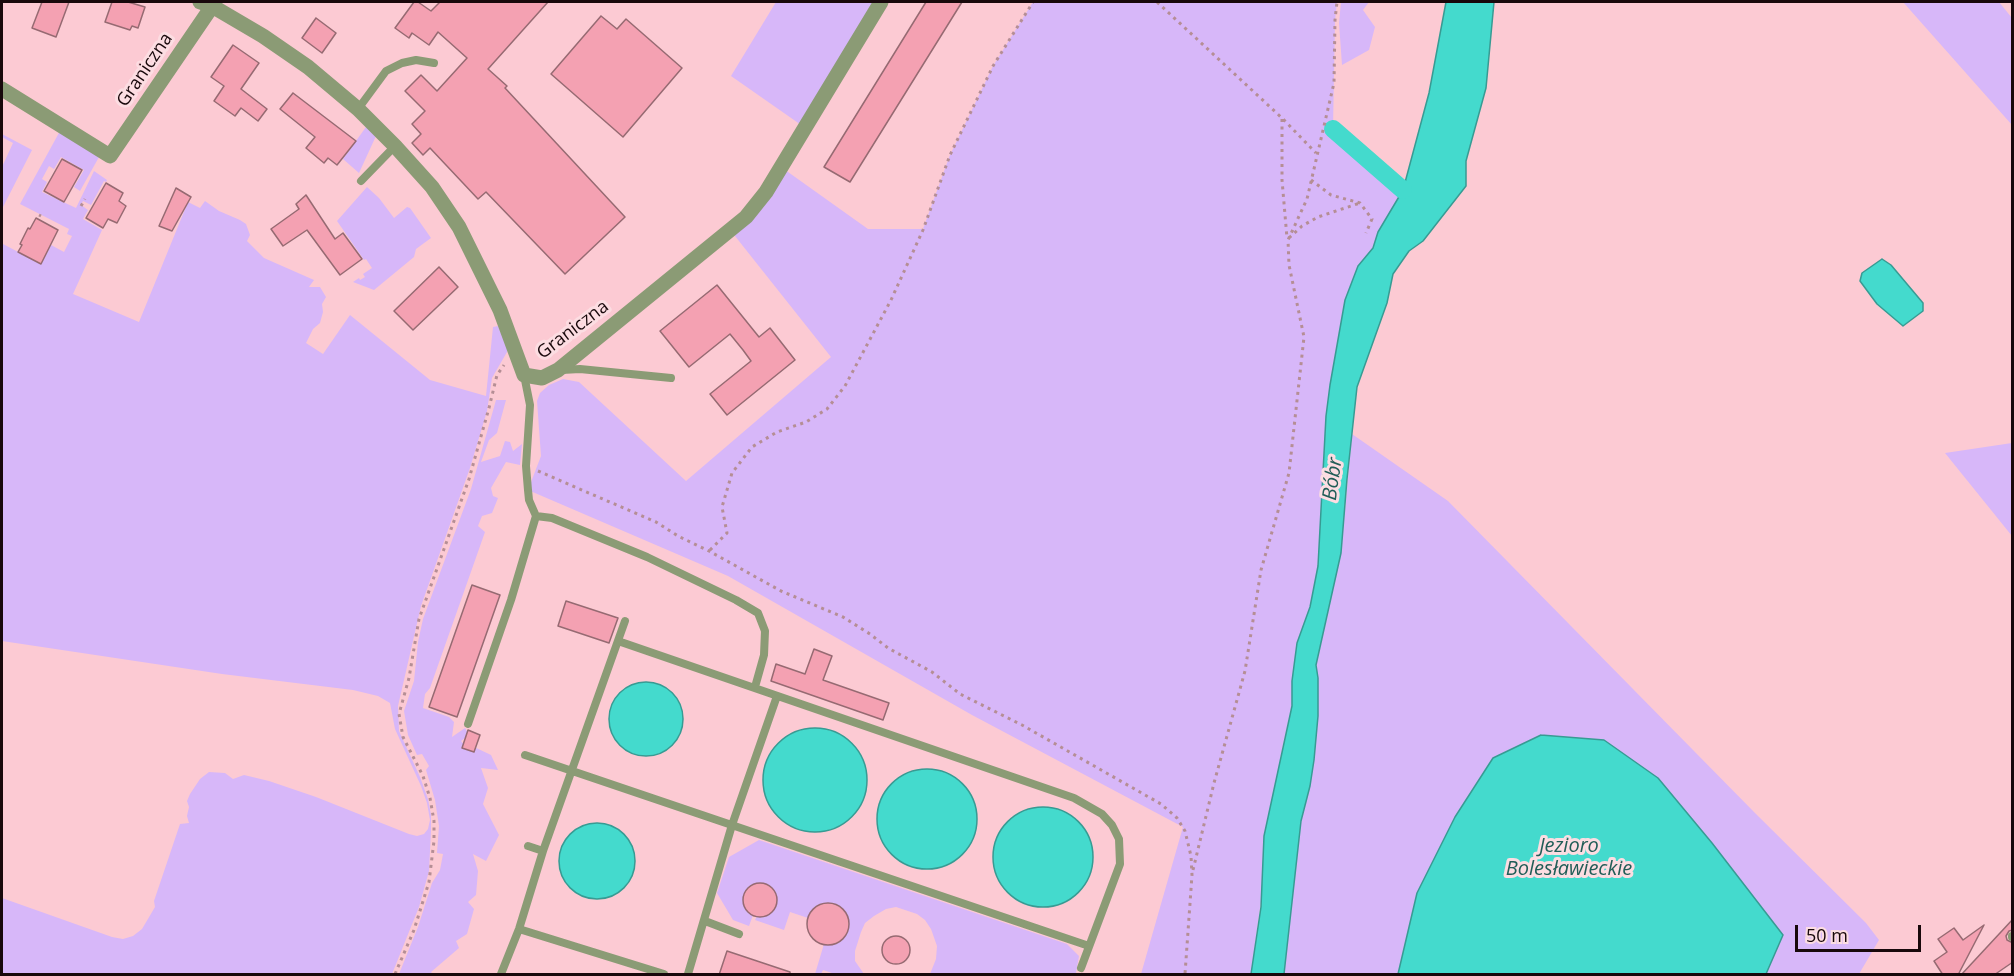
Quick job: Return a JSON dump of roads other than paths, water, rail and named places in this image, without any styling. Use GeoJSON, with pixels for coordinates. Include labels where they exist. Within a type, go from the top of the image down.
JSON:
{"type":"FeatureCollection","features":[{"type":"Feature","properties":{"kind":"street","name":"Graniczna"},"geometry":{"type":"LineString","coordinates":[[2,88],[110,156],[209,3],[263,36],[358,108],[432,187],[459,227],[485,278],[524,375],[542,378],[558,370],[746,217],[766,192],[881,2]]}},
{"type":"Feature","properties":{"kind":"lane"},"geometry":{"type":"LineString","coordinates":[[358,108],[386,71],[402,63],[416,60],[434,63]]}},
{"type":"Feature","properties":{"kind":"lane"},"geometry":{"type":"LineString","coordinates":[[361,181],[395,146]]}},
{"type":"Feature","properties":{"kind":"lane"},"geometry":{"type":"LineString","coordinates":[[558,370],[580,369],[671,378]]}},
{"type":"Feature","properties":{"kind":"lane"},"geometry":{"type":"LineString","coordinates":[[468,724],[511,600],[536,516],[529,500],[526,466],[530,405],[524,375]]}},
{"type":"Feature","properties":{"kind":"lane"},"geometry":{"type":"LineString","coordinates":[[536,516],[552,518],[648,558],[758,613],[765,631],[764,654],[755,687]]}},
{"type":"Feature","properties":{"kind":"lane"},"geometry":{"type":"LineString","coordinates":[[501,975],[625,621]]}},
{"type":"Feature","properties":{"kind":"lane"},"geometry":{"type":"LineString","coordinates":[[618,641],[1074,798],[1102,814],[1112,825],[1119,839],[1120,864],[1081,968]]}},
{"type":"Feature","properties":{"kind":"lane"},"geometry":{"type":"LineString","coordinates":[[688,975],[732,825],[777,696]]}},
{"type":"Feature","properties":{"kind":"lane"},"geometry":{"type":"LineString","coordinates":[[525,755],[1089,946]]}},
{"type":"Feature","properties":{"kind":"lane"},"geometry":{"type":"LineString","coordinates":[[528,846],[543,850]]}},
{"type":"Feature","properties":{"kind":"lane"},"geometry":{"type":"LineString","coordinates":[[705,921],[739,934]]}},
{"type":"Feature","properties":{"kind":"lane"},"geometry":{"type":"LineString","coordinates":[[519,928],[664,975]]}},
{"type":"Feature","properties":{"kind":"water","name":"Bóbr"},"geometry":{"type":"Polygon","coordinates":[[[1446,2],[1494,2],[1486,88],[1466,161],[1466,186],[1423,241],[1409,251],[1393,274],[1387,303],[1357,387],[1341,553],[1316,665],[1318,716],[1314,760],[1301,821],[1284,974],[1251,974],[1261,907],[1264,836],[1292,706],[1292,681],[1297,643],[1310,607],[1318,566],[1326,416],[1345,300],[1358,266],[1373,248],[1378,232],[1403,190],[1429,93],[1446,2]]]}},
{"type":"Feature","properties":{"kind":"water"},"geometry":{"type":"Polygon","coordinates":[[[1882,259],[1891,265],[1923,303],[1923,311],[1903,326],[1877,304],[1860,281],[1862,273],[1882,259]]]}},
{"type":"Feature","properties":{"kind":"water"},"geometry":{"type":"Polygon","coordinates":[[[639,682],[653,682],[667,688],[677,698],[683,712],[681,733],[667,750],[653,756],[639,756],[625,750],[615,740],[609,726],[609,712],[615,698],[625,688],[639,682]]]}},
{"type":"Feature","properties":{"kind":"water"},"geometry":{"type":"Polygon","coordinates":[[[815,728],[835,732],[852,743],[863,760],[867,780],[863,800],[852,817],[835,828],[815,832],[795,828],[778,817],[767,800],[763,780],[767,760],[778,743],[795,732],[815,728]]]}},
{"type":"Feature","properties":{"kind":"water","name":"Jezioro Bolesławieckie"},"geometry":{"type":"Polygon","coordinates":[[[1541,735],[1604,740],[1658,778],[1783,935],[1766,974],[1398,974],[1417,893],[1455,817],[1493,758],[1541,735]]]}},
{"type":"Feature","properties":{"kind":"water"},"geometry":{"type":"Polygon","coordinates":[[[927,769],[946,772],[963,783],[974,800],[977,819],[974,838],[963,855],[946,866],[927,869],[908,866],[891,855],[880,838],[877,819],[880,800],[891,783],[908,772],[927,769]]]}},
{"type":"Feature","properties":{"kind":"water"},"geometry":{"type":"Polygon","coordinates":[[[1043,807],[1071,815],[1085,829],[1093,857],[1085,885],[1071,899],[1043,907],[1015,899],[1001,885],[993,857],[1001,829],[1015,815],[1043,807]]]}},
{"type":"Feature","properties":{"kind":"water"},"geometry":{"type":"Polygon","coordinates":[[[590,823],[604,823],[618,829],[629,840],[635,854],[632,876],[624,888],[604,899],[590,899],[576,893],[565,882],[559,868],[559,854],[565,840],[576,829],[590,823]]]}},
{"type":"Feature","properties":{"kind":"waterway"},"geometry":{"type":"LineString","coordinates":[[1333,129],[1403,190]]}}]}
